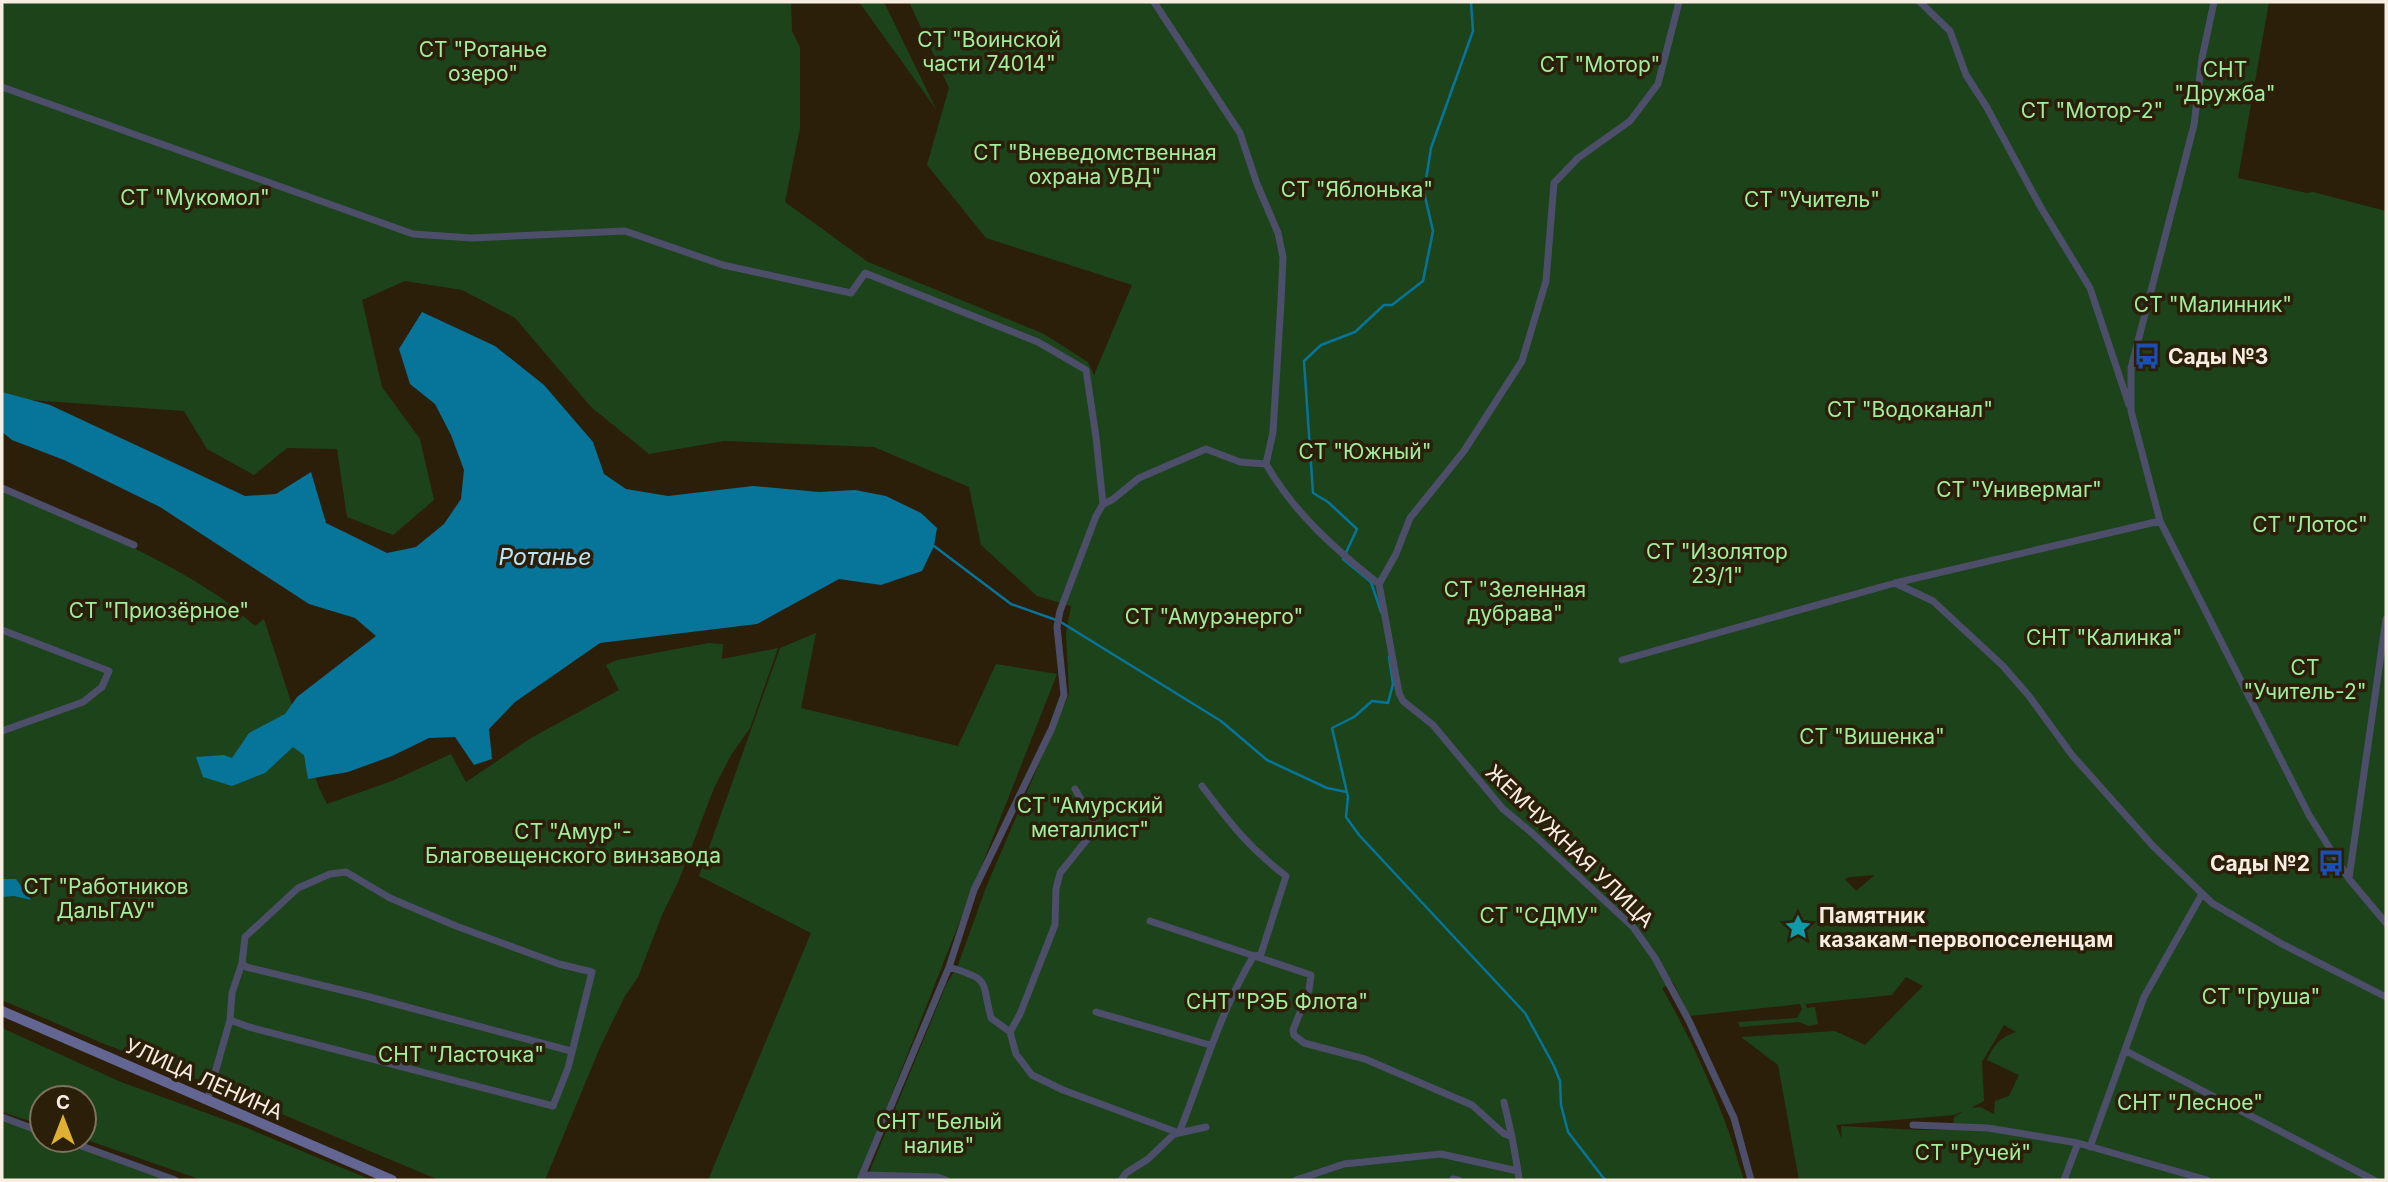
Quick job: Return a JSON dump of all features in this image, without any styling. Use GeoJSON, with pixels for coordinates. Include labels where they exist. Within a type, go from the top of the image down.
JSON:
{"type":"FeatureCollection","features":[{"type":"Feature","properties":{"kind":"street"},"geometry":{"type":"LineString","coordinates":[[1154,2],[1240,133],[1257,184],[1278,233],[1283,257],[1281,301],[1273,432],[1266,464],[1288,499],[1310,523],[1379,584],[1396,554],[1410,518],[1464,451],[1522,361],[1546,281],[1554,183],[1578,158],[1630,121],[1658,84],[1679,2]]}},
{"type":"Feature","properties":{"kind":"street"},"geometry":{"type":"LineString","coordinates":[[1920,2],[1950,31],[1966,75],[2090,288],[2131,411],[2160,521],[2303,803],[2349,879],[2386,923]]}},
{"type":"Feature","properties":{"kind":"street"},"geometry":{"type":"LineString","coordinates":[[2131,411],[2131,369],[2194,125],[2202,58],[2214,2]]}},
{"type":"Feature","properties":{"kind":"street"},"geometry":{"type":"LineString","coordinates":[[2,87],[413,233],[472,237],[625,231],[723,265],[851,293],[865,273],[1038,342],[1086,370],[1103,504],[1074,570],[1059,614],[1057,627],[1064,695],[1052,728],[974,890],[949,967],[861,1177],[937,1177],[946,1180]]}},
{"type":"Feature","properties":{"kind":"street"},"geometry":{"type":"LineString","coordinates":[[1103,504],[1139,478],[1206,449],[1240,462],[1266,464]]}},
{"type":"Feature","properties":{"kind":"street"},"geometry":{"type":"LineString","coordinates":[[2,488],[134,545]]}},
{"type":"Feature","properties":{"kind":"street"},"geometry":{"type":"LineString","coordinates":[[1622,660],[1895,583],[2160,521]]}},
{"type":"Feature","properties":{"kind":"street"},"geometry":{"type":"LineString","coordinates":[[1895,583],[1933,601],[2003,666],[2029,696],[2072,755],[2153,846],[2212,903],[2282,944],[2386,997]]}},
{"type":"Feature","properties":{"kind":"street","name":"ЖЕМЧУЖНАЯ УЛИЦА"},"geometry":{"type":"LineString","coordinates":[[1379,584],[1399,694],[1403,701],[1433,725],[1503,808],[1563,861],[1641,937],[1689,1021],[1734,1118],[1751,1180]]}},
{"type":"Feature","properties":{"kind":"street"},"geometry":{"type":"LineString","coordinates":[[2349,879],[2386,619]]}},
{"type":"Feature","properties":{"kind":"street"},"geometry":{"type":"LineString","coordinates":[[2,629],[109,671],[102,687],[83,702],[2,732]]}},
{"type":"Feature","properties":{"kind":"street"},"geometry":{"type":"LineString","coordinates":[[1179,1133],[1210,1045],[1235,987],[1253,957],[1261,954],[1286,876],[1259,856],[1235,831],[1202,786]]}},
{"type":"Feature","properties":{"kind":"street"},"geometry":{"type":"LineString","coordinates":[[1010,1032],[1020,1014],[1055,925],[1056,889],[1060,873],[1097,828],[1075,789]]}},
{"type":"Feature","properties":{"kind":"street"},"geometry":{"type":"LineString","coordinates":[[207,1101],[230,1020],[232,993],[242,963],[246,937],[298,888],[330,874],[346,872],[390,898],[456,926],[559,964],[592,972],[572,1051],[553,1106],[230,1020]]}},
{"type":"Feature","properties":{"kind":"street"},"geometry":{"type":"LineString","coordinates":[[2090,1147],[2144,997],[2202,894]]}},
{"type":"Feature","properties":{"kind":"street"},"geometry":{"type":"LineString","coordinates":[[1150,921],[1311,975],[1309,990],[1293,1030],[1294,1035],[1304,1043],[1365,1059],[1472,1105],[1503,1133],[1512,1137]]}},
{"type":"Feature","properties":{"kind":"street"},"geometry":{"type":"LineString","coordinates":[[242,963],[246,967],[272,974],[572,1051]]}},
{"type":"Feature","properties":{"kind":"street"},"geometry":{"type":"LineString","coordinates":[[949,967],[976,975],[984,982],[990,1018],[1010,1032],[1016,1054],[1032,1075],[1063,1090],[1179,1133]]}},
{"type":"Feature","properties":{"kind":"street","name":"УЛИЦА ЛЕНИНА"},"geometry":{"type":"LineString","coordinates":[[2,1011],[392,1180]]}},
{"type":"Feature","properties":{"kind":"street"},"geometry":{"type":"LineString","coordinates":[[1096,1012],[1210,1045]]}},
{"type":"Feature","properties":{"kind":"street"},"geometry":{"type":"LineString","coordinates":[[2126,1051],[2374,1180]]}},
{"type":"Feature","properties":{"kind":"street"},"geometry":{"type":"LineString","coordinates":[[1504,1102],[1519,1180]]}},
{"type":"Feature","properties":{"kind":"street"},"geometry":{"type":"LineString","coordinates":[[2,1117],[28,1127]]}},
{"type":"Feature","properties":{"kind":"street"},"geometry":{"type":"LineString","coordinates":[[1913,1125],[1988,1128],[2078,1143],[2207,1180]]}},
{"type":"Feature","properties":{"kind":"street"},"geometry":{"type":"LineString","coordinates":[[1121,1180],[1126,1173],[1148,1159],[1172,1135],[1206,1128]]}},
{"type":"Feature","properties":{"kind":"street"},"geometry":{"type":"LineString","coordinates":[[2064,1180],[2078,1143]]}},
{"type":"Feature","properties":{"kind":"street"},"geometry":{"type":"LineString","coordinates":[[98,1152],[175,1180]]}},
{"type":"Feature","properties":{"kind":"street"},"geometry":{"type":"LineString","coordinates":[[1296,1180],[1344,1164],[1441,1154],[1518,1171]]}},
{"type":"Feature","properties":{"kind":"green space"},"geometry":{"type":"Polygon","coordinates":[[[2,2],[791,2],[792,31],[800,47],[800,128],[785,202],[868,262],[1042,333],[1088,362],[1094,375],[1132,285],[986,238],[927,165],[949,88],[909,2],[2269,2],[2238,178],[2313,192],[2386,211],[2386,1180],[1799,1180],[1778,1065],[1741,1037],[1835,1031],[1865,1045],[1923,986],[1906,977],[1892,995],[1805,1004],[1807,1008],[1815,1007],[1818,1024],[1809,1026],[1799,1022],[1740,1027],[1738,1022],[1797,1018],[1802,1009],[1800,1004],[1689,1016],[1673,982],[1662,988],[1708,1081],[1731,1138],[1744,1180],[866,1180],[1069,694],[1066,633],[1071,606],[1037,596],[981,545],[969,487],[874,447],[724,441],[649,454],[591,407],[515,318],[462,290],[405,281],[362,300],[382,387],[420,439],[434,500],[393,535],[347,517],[337,449],[287,448],[254,475],[207,449],[184,411],[2,398],[2,2]],[[1875,875],[1849,877],[1845,879],[1856,891],[1875,875]],[[2004,1025],[1982,1062],[1984,1101],[1971,1108],[1980,1107],[1994,1114],[1995,1101],[2009,1096],[2019,1075],[1987,1060],[1998,1042],[2016,1032],[2004,1025]],[[1964,1111],[1954,1115],[1836,1125],[1842,1139],[1841,1126],[1953,1130],[1954,1117],[1964,1111]]]}},
{"type":"Feature","properties":{"kind":"green space"},"geometry":{"type":"Polygon","coordinates":[[[859,2],[884,2],[936,109],[859,2]]]}},
{"type":"Feature","properties":{"kind":"green space"},"geometry":{"type":"Polygon","coordinates":[[[2,490],[162,562],[218,596],[255,626],[264,619],[319,788],[327,804],[392,781],[451,754],[466,782],[531,738],[619,690],[606,665],[617,660],[709,643],[723,644],[722,659],[778,648],[750,728],[731,755],[714,788],[638,977],[625,996],[601,1045],[545,1180],[439,1180],[2,1000],[2,490]]]}},
{"type":"Feature","properties":{"kind":"green space"},"geometry":{"type":"Polygon","coordinates":[[[816,633],[801,708],[958,746],[996,664],[1057,674],[858,1180],[708,1180],[811,933],[699,876],[780,648],[816,633]]]}},
{"type":"Feature","properties":{"kind":"green space"},"geometry":{"type":"Polygon","coordinates":[[[2,1028],[121,1082],[242,1126],[371,1180],[202,1180],[98,1144],[98,1084],[28,1084],[28,1120],[2,1112],[2,1028]]]}},
{"type":"Feature","properties":{"kind":"green space"},"geometry":{"type":"Polygon","coordinates":[[[2,1120],[28,1129],[28,1154],[98,1154],[168,1180],[2,1180],[2,1120]]]}},
{"type":"Feature","properties":{"kind":"water","name":"Ротанье"},"geometry":{"type":"Polygon","coordinates":[[[422,312],[495,346],[544,385],[593,442],[604,474],[626,489],[668,496],[753,486],[819,492],[855,490],[886,496],[921,513],[937,528],[934,546],[922,571],[881,585],[839,579],[757,624],[600,643],[515,702],[489,729],[492,759],[474,765],[455,737],[429,738],[392,756],[348,772],[308,779],[304,755],[293,747],[265,773],[232,786],[203,777],[196,757],[224,755],[232,758],[249,733],[285,714],[297,697],[376,636],[355,618],[309,604],[160,507],[64,460],[12,440],[2,432],[2,392],[50,405],[245,496],[276,494],[311,472],[326,523],[387,553],[416,547],[444,524],[461,499],[464,470],[451,435],[435,404],[410,384],[399,349],[422,312]]]}},
{"type":"Feature","properties":{"kind":"water"},"geometry":{"type":"Polygon","coordinates":[[[2,879],[16,879],[31,900],[14,896],[2,897],[2,879]]]}},
{"type":"Feature","properties":{"kind":"waterway"},"geometry":{"type":"LineString","coordinates":[[1381,612],[1371,582],[1343,559],[1357,529],[1328,502],[1313,493],[1304,361],[1321,345],[1355,332],[1384,305],[1392,305],[1423,281],[1433,231],[1424,192],[1431,148],[1473,31],[1471,2]]}},
{"type":"Feature","properties":{"kind":"waterway"},"geometry":{"type":"LineString","coordinates":[[934,546],[1011,604],[1059,621],[1221,721],[1267,760],[1327,788],[1347,792]]}},
{"type":"Feature","properties":{"kind":"waterway"},"geometry":{"type":"LineString","coordinates":[[1389,657],[1393,684],[1388,703],[1372,701],[1354,717],[1332,728],[1348,797],[1346,817],[1359,835],[1525,1013],[1560,1081],[1561,1105],[1568,1132],[1605,1180]]}},
{"type":"Feature","properties":{"kind":"place","name":"Сады №3"},"geometry":{"type":"Point","coordinates":[2147,356]}},
{"type":"Feature","properties":{"kind":"place","name":"Сады №2"},"geometry":{"type":"Point","coordinates":[2331,863]}},
{"type":"Feature","properties":{"kind":"place","name":"Памятник казакам-первопоселенцам"},"geometry":{"type":"Point","coordinates":[1798,927]}},
{"type":"Feature","properties":{"kind":"park label","name":"СТ \"Воинской части 74014\""},"geometry":{"type":"Point","coordinates":[989,51]}},
{"type":"Feature","properties":{"kind":"park label","name":"СТ \"Ротанье озеро\""},"geometry":{"type":"Point","coordinates":[483,61]}},
{"type":"Feature","properties":{"kind":"park label","name":"СТ \"Мотор\""},"geometry":{"type":"Point","coordinates":[1600,64]}},
{"type":"Feature","properties":{"kind":"park label","name":"СНТ \"Дружба\""},"geometry":{"type":"Point","coordinates":[2225,81]}},
{"type":"Feature","properties":{"kind":"park label","name":"СТ \"Мотор-2\""},"geometry":{"type":"Point","coordinates":[2092,110]}},
{"type":"Feature","properties":{"kind":"park label","name":"СТ \"Вневедомственная охрана УВД\""},"geometry":{"type":"Point","coordinates":[1095,164]}},
{"type":"Feature","properties":{"kind":"park label","name":"СТ \"Яблонька\""},"geometry":{"type":"Point","coordinates":[1357,189]}},
{"type":"Feature","properties":{"kind":"park label","name":"СТ \"Мукомол\""},"geometry":{"type":"Point","coordinates":[195,197]}},
{"type":"Feature","properties":{"kind":"park label","name":"СТ \"Учитель\""},"geometry":{"type":"Point","coordinates":[1812,199]}},
{"type":"Feature","properties":{"kind":"park label","name":"СТ \"Малинник\""},"geometry":{"type":"Point","coordinates":[2213,304]}},
{"type":"Feature","properties":{"kind":"park label","name":"СТ \"Водоканал\""},"geometry":{"type":"Point","coordinates":[1910,409]}},
{"type":"Feature","properties":{"kind":"park label","name":"СТ \"Южный\""},"geometry":{"type":"Point","coordinates":[1365,451]}},
{"type":"Feature","properties":{"kind":"park label","name":"СТ \"Универмаг\""},"geometry":{"type":"Point","coordinates":[2019,489]}},
{"type":"Feature","properties":{"kind":"park label","name":"СТ \"Лотос\""},"geometry":{"type":"Point","coordinates":[2310,524]}},
{"type":"Feature","properties":{"kind":"park label","name":"СТ \"Изолятор 23/1\""},"geometry":{"type":"Point","coordinates":[1717,563]}},
{"type":"Feature","properties":{"kind":"park label","name":"СТ \"Зеленная дубрава\""},"geometry":{"type":"Point","coordinates":[1515,601]}},
{"type":"Feature","properties":{"kind":"park label","name":"СТ \"Приозёрное\""},"geometry":{"type":"Point","coordinates":[159,610]}},
{"type":"Feature","properties":{"kind":"park label","name":"СТ \"Амурэнерго\""},"geometry":{"type":"Point","coordinates":[1214,616]}},
{"type":"Feature","properties":{"kind":"park label","name":"СНТ \"Калинка\""},"geometry":{"type":"Point","coordinates":[2104,637]}},
{"type":"Feature","properties":{"kind":"park label","name":"СТ \"Учитель-2\""},"geometry":{"type":"Point","coordinates":[2305,679]}},
{"type":"Feature","properties":{"kind":"park label","name":"СТ \"Вишенка\""},"geometry":{"type":"Point","coordinates":[1872,736]}},
{"type":"Feature","properties":{"kind":"park label","name":"СТ \"Амурский металлист\""},"geometry":{"type":"Point","coordinates":[1090,817]}},
{"type":"Feature","properties":{"kind":"park label","name":"СТ \"Амур\"- Благовещенского винзавода"},"geometry":{"type":"Point","coordinates":[573,843]}},
{"type":"Feature","properties":{"kind":"park label","name":"СТ \"Работников ДальГАУ\""},"geometry":{"type":"Point","coordinates":[106,898]}},
{"type":"Feature","properties":{"kind":"park label","name":"СТ \"СДМУ\""},"geometry":{"type":"Point","coordinates":[1539,915]}},
{"type":"Feature","properties":{"kind":"park label","name":"СТ \"Груша\""},"geometry":{"type":"Point","coordinates":[2261,996]}},
{"type":"Feature","properties":{"kind":"park label","name":"СНТ \"РЭБ Флота\""},"geometry":{"type":"Point","coordinates":[1277,1001]}},
{"type":"Feature","properties":{"kind":"park label","name":"СНТ \"Ласточка\""},"geometry":{"type":"Point","coordinates":[461,1054]}},
{"type":"Feature","properties":{"kind":"park label","name":"СНТ \"Лесное\""},"geometry":{"type":"Point","coordinates":[2190,1102]}},
{"type":"Feature","properties":{"kind":"park label","name":"СНТ \"Белый налив\""},"geometry":{"type":"Point","coordinates":[939,1133]}},
{"type":"Feature","properties":{"kind":"park label","name":"СТ \"Ручей\""},"geometry":{"type":"Point","coordinates":[1973,1152]}}]}
